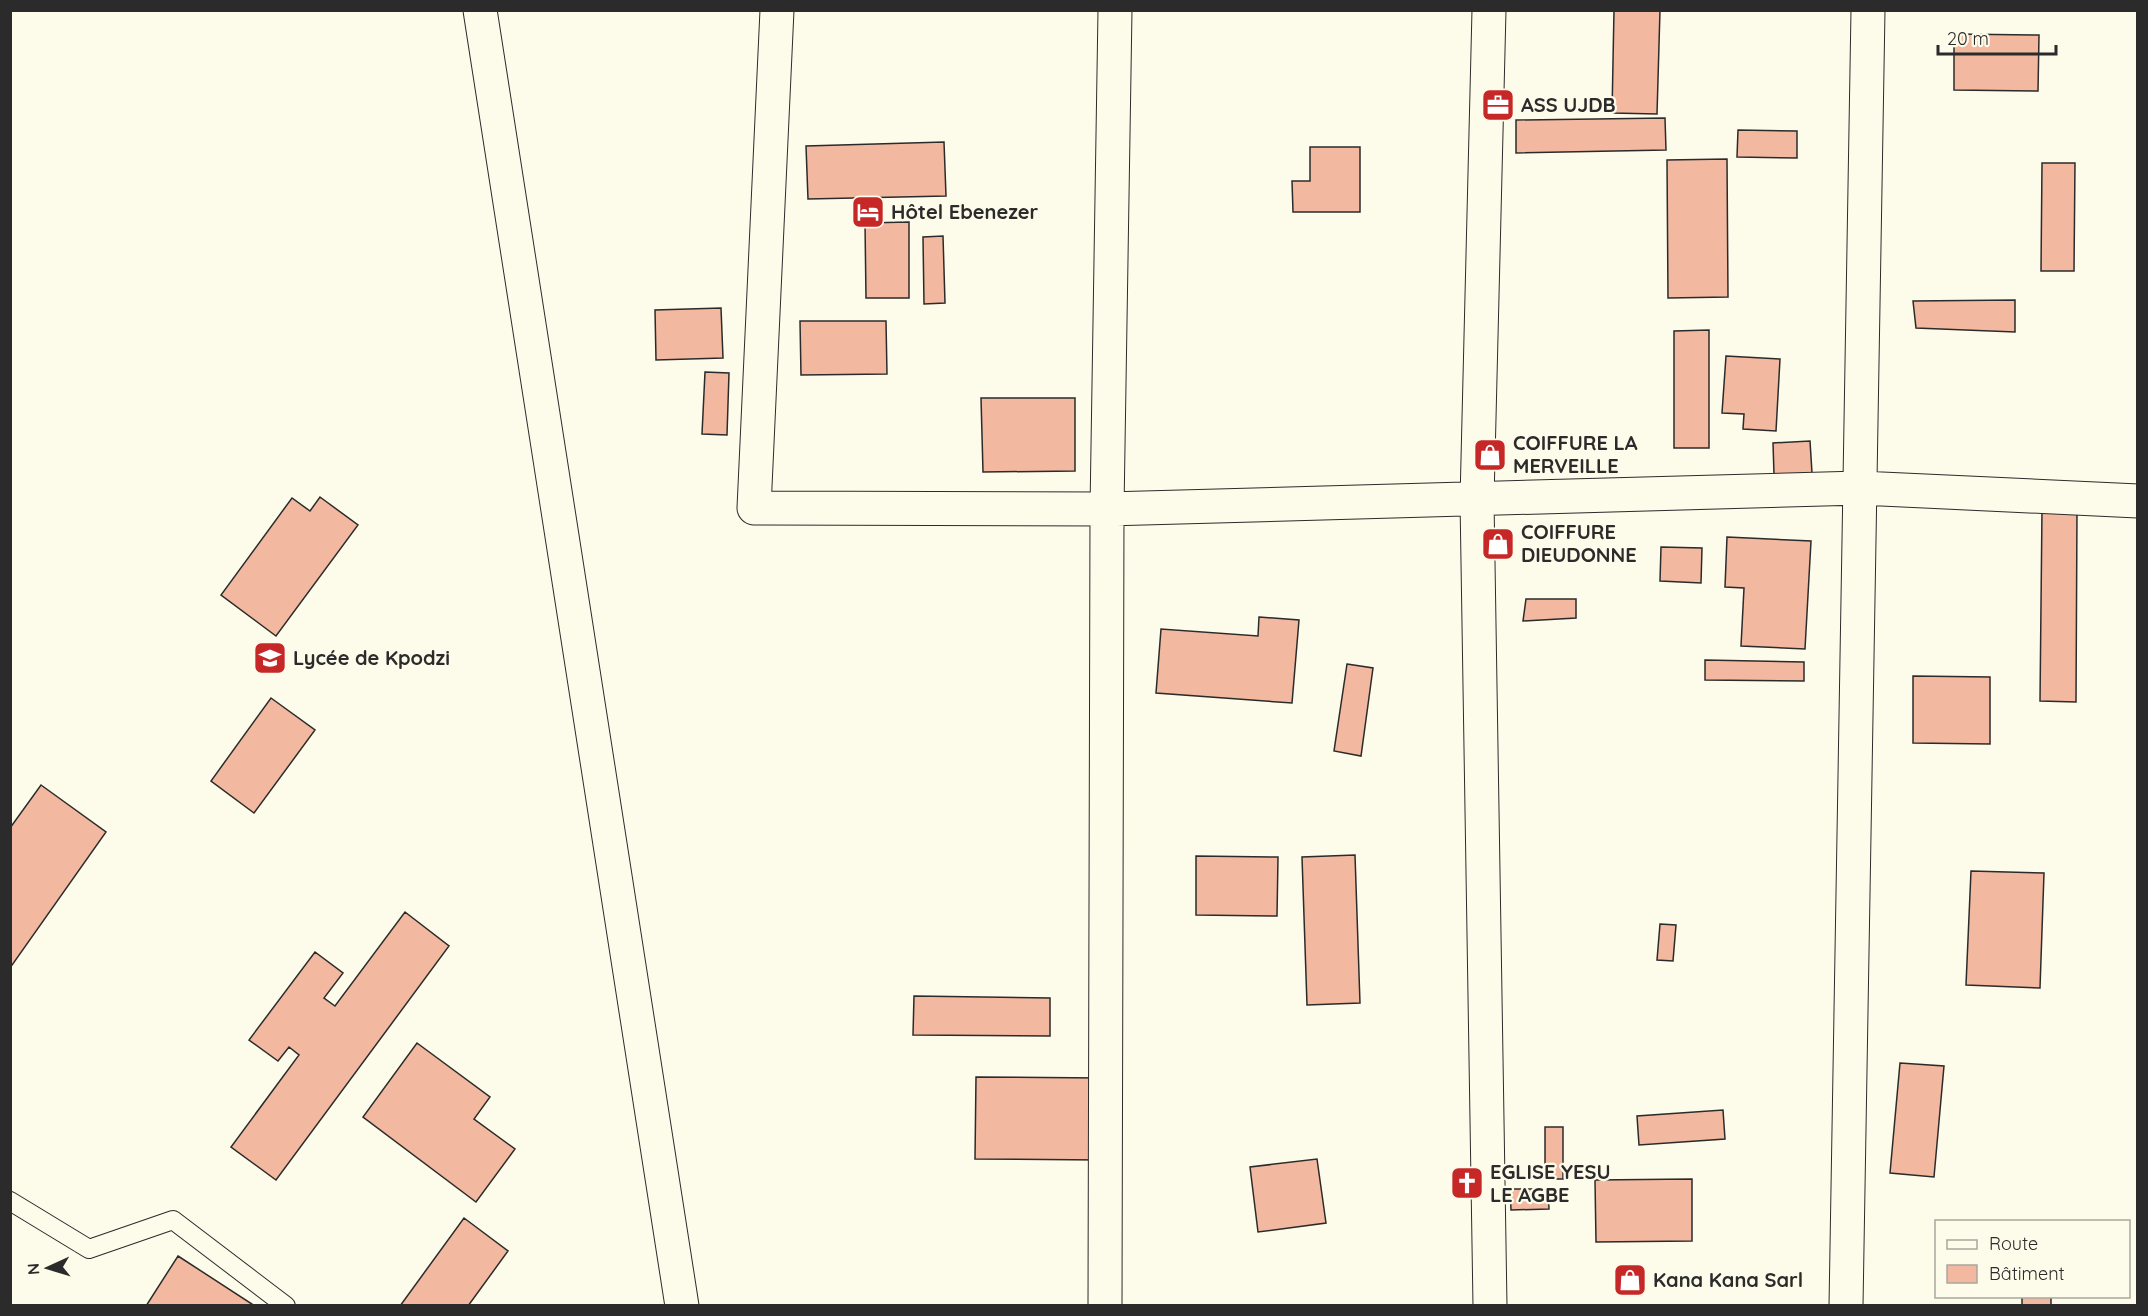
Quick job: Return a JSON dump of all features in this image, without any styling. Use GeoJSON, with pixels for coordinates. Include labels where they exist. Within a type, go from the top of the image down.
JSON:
{"type":"FeatureCollection","features":[{"type":"Feature","properties":{"kind":"street"},"geometry":{"type":"LineString","coordinates":[[480,10],[682,1305]]}},
{"type":"Feature","properties":{"kind":"street"},"geometry":{"type":"LineString","coordinates":[[777,10],[754,508],[1107,509],[1860,488],[2138,501]]}},
{"type":"Feature","properties":{"kind":"street"},"geometry":{"type":"LineString","coordinates":[[1105,1305],[1107,509],[1115,10]]}},
{"type":"Feature","properties":{"kind":"street"},"geometry":{"type":"LineString","coordinates":[[1489,10],[1477,500],[1490,1305]]}},
{"type":"Feature","properties":{"kind":"street"},"geometry":{"type":"LineString","coordinates":[[1846,1305],[1868,10]]}},
{"type":"Feature","properties":{"kind":"lane"},"geometry":{"type":"LineString","coordinates":[[10,1201],[89,1249],[173,1220],[286,1305]]}},
{"type":"Feature","properties":{"kind":"building"},"geometry":{"type":"Polygon","coordinates":[[[1614,10],[1660,10],[1657,114],[1612,113],[1614,10]]]}},
{"type":"Feature","properties":{"kind":"building"},"geometry":{"type":"Polygon","coordinates":[[[1954,34],[2039,35],[2038,91],[1954,90],[1954,34]]]}},
{"type":"Feature","properties":{"kind":"building"},"geometry":{"type":"Polygon","coordinates":[[[1665,118],[1666,150],[1516,153],[1516,120],[1665,118]]]}},
{"type":"Feature","properties":{"kind":"building"},"geometry":{"type":"Polygon","coordinates":[[[1738,130],[1797,131],[1797,158],[1737,157],[1738,130]]]}},
{"type":"Feature","properties":{"kind":"building"},"geometry":{"type":"Polygon","coordinates":[[[944,142],[946,196],[808,199],[806,146],[944,142]]]}},
{"type":"Feature","properties":{"kind":"building"},"geometry":{"type":"Polygon","coordinates":[[[1310,147],[1360,147],[1360,212],[1293,212],[1292,181],[1310,181],[1310,147]]]}},
{"type":"Feature","properties":{"kind":"building"},"geometry":{"type":"Polygon","coordinates":[[[1727,159],[1728,297],[1668,298],[1667,160],[1727,159]]]}},
{"type":"Feature","properties":{"kind":"building"},"geometry":{"type":"Polygon","coordinates":[[[2042,163],[2075,163],[2074,271],[2041,271],[2042,163]]]}},
{"type":"Feature","properties":{"kind":"building"},"geometry":{"type":"Polygon","coordinates":[[[909,222],[909,298],[866,298],[865,223],[909,222]]]}},
{"type":"Feature","properties":{"kind":"building"},"geometry":{"type":"Polygon","coordinates":[[[943,236],[945,303],[924,304],[923,237],[943,236]]]}},
{"type":"Feature","properties":{"kind":"building"},"geometry":{"type":"Polygon","coordinates":[[[2015,300],[2015,332],[1916,328],[1913,301],[2015,300]]]}},
{"type":"Feature","properties":{"kind":"building"},"geometry":{"type":"Polygon","coordinates":[[[721,308],[723,358],[656,360],[655,310],[721,308]]]}},
{"type":"Feature","properties":{"kind":"building"},"geometry":{"type":"Polygon","coordinates":[[[800,321],[886,321],[887,374],[801,375],[800,321]]]}},
{"type":"Feature","properties":{"kind":"building"},"geometry":{"type":"Polygon","coordinates":[[[1709,330],[1709,448],[1674,448],[1674,331],[1709,330]]]}},
{"type":"Feature","properties":{"kind":"building"},"geometry":{"type":"Polygon","coordinates":[[[1726,356],[1780,359],[1776,431],[1743,429],[1744,414],[1722,413],[1726,356]]]}},
{"type":"Feature","properties":{"kind":"building"},"geometry":{"type":"Polygon","coordinates":[[[705,372],[729,373],[727,435],[702,434],[705,372]]]}},
{"type":"Feature","properties":{"kind":"building"},"geometry":{"type":"Polygon","coordinates":[[[981,398],[1075,398],[1075,471],[983,472],[981,398]]]}},
{"type":"Feature","properties":{"kind":"building"},"geometry":{"type":"Polygon","coordinates":[[[1810,441],[1812,473],[1774,475],[1773,443],[1810,441]]]}},
{"type":"Feature","properties":{"kind":"building"},"geometry":{"type":"Polygon","coordinates":[[[320,497],[358,525],[276,636],[221,595],[292,498],[310,511],[320,497]]]}},
{"type":"Feature","properties":{"kind":"building"},"geometry":{"type":"Polygon","coordinates":[[[2042,509],[2077,510],[2076,702],[2040,701],[2042,509]]]}},
{"type":"Feature","properties":{"kind":"building"},"geometry":{"type":"Polygon","coordinates":[[[1727,537],[1811,541],[1805,649],[1741,646],[1744,588],[1725,587],[1727,537]]]}},
{"type":"Feature","properties":{"kind":"building"},"geometry":{"type":"Polygon","coordinates":[[[1661,547],[1702,548],[1701,583],[1660,581],[1661,547]]]}},
{"type":"Feature","properties":{"kind":"building"},"geometry":{"type":"Polygon","coordinates":[[[1526,599],[1576,599],[1576,618],[1523,621],[1526,599]]]}},
{"type":"Feature","properties":{"kind":"building"},"geometry":{"type":"Polygon","coordinates":[[[1259,617],[1299,620],[1292,703],[1156,693],[1161,629],[1258,636],[1259,617]]]}},
{"type":"Feature","properties":{"kind":"building"},"geometry":{"type":"Polygon","coordinates":[[[1705,660],[1804,662],[1804,681],[1705,680],[1705,660]]]}},
{"type":"Feature","properties":{"kind":"building"},"geometry":{"type":"Polygon","coordinates":[[[1347,664],[1373,668],[1361,756],[1334,751],[1347,664]]]}},
{"type":"Feature","properties":{"kind":"building"},"geometry":{"type":"Polygon","coordinates":[[[1913,676],[1990,677],[1990,744],[1913,743],[1913,676]]]}},
{"type":"Feature","properties":{"kind":"building"},"geometry":{"type":"Polygon","coordinates":[[[271,698],[315,730],[254,813],[211,781],[271,698]]]}},
{"type":"Feature","properties":{"kind":"building"},"geometry":{"type":"Polygon","coordinates":[[[41,785],[106,832],[10,968],[10,828],[41,785]]]}},
{"type":"Feature","properties":{"kind":"building"},"geometry":{"type":"Polygon","coordinates":[[[1355,855],[1360,1003],[1307,1005],[1302,857],[1355,855]]]}},
{"type":"Feature","properties":{"kind":"building"},"geometry":{"type":"Polygon","coordinates":[[[1196,856],[1278,857],[1277,916],[1196,915],[1196,856]]]}},
{"type":"Feature","properties":{"kind":"building"},"geometry":{"type":"Polygon","coordinates":[[[1971,871],[2044,873],[2040,988],[1966,985],[1971,871]]]}},
{"type":"Feature","properties":{"kind":"building"},"geometry":{"type":"Polygon","coordinates":[[[405,912],[449,946],[276,1180],[231,1147],[299,1055],[289,1047],[278,1061],[249,1040],[315,952],[343,973],[324,998],[335,1006],[405,912]]]}},
{"type":"Feature","properties":{"kind":"building"},"geometry":{"type":"Polygon","coordinates":[[[1660,924],[1676,925],[1673,961],[1657,960],[1660,924]]]}},
{"type":"Feature","properties":{"kind":"building"},"geometry":{"type":"Polygon","coordinates":[[[914,996],[1050,998],[1050,1036],[913,1035],[914,996]]]}},
{"type":"Feature","properties":{"kind":"building"},"geometry":{"type":"Polygon","coordinates":[[[417,1043],[490,1097],[474,1119],[515,1149],[476,1202],[363,1117],[417,1043]]]}},
{"type":"Feature","properties":{"kind":"building"},"geometry":{"type":"Polygon","coordinates":[[[1900,1063],[1944,1066],[1934,1177],[1890,1173],[1900,1063]]]}},
{"type":"Feature","properties":{"kind":"building"},"geometry":{"type":"Polygon","coordinates":[[[976,1077],[1101,1078],[1100,1160],[975,1159],[976,1077]]]}},
{"type":"Feature","properties":{"kind":"building"},"geometry":{"type":"Polygon","coordinates":[[[1723,1110],[1725,1139],[1639,1145],[1637,1116],[1723,1110]]]}},
{"type":"Feature","properties":{"kind":"building"},"geometry":{"type":"Polygon","coordinates":[[[1545,1127],[1563,1127],[1563,1179],[1545,1179],[1545,1127]]]}},
{"type":"Feature","properties":{"kind":"building"},"geometry":{"type":"Polygon","coordinates":[[[1317,1159],[1326,1223],[1258,1232],[1250,1167],[1317,1159]]]}},
{"type":"Feature","properties":{"kind":"building"},"geometry":{"type":"Polygon","coordinates":[[[1692,1179],[1692,1241],[1596,1242],[1595,1180],[1692,1179]]]}},
{"type":"Feature","properties":{"kind":"building"},"geometry":{"type":"Polygon","coordinates":[[[1510,1189],[1548,1189],[1549,1209],[1511,1210],[1510,1189]]]}},
{"type":"Feature","properties":{"kind":"building"},"geometry":{"type":"Polygon","coordinates":[[[464,1218],[508,1251],[468,1306],[400,1306],[464,1218]]]}},
{"type":"Feature","properties":{"kind":"building"},"geometry":{"type":"Polygon","coordinates":[[[178,1256],[255,1306],[146,1306],[178,1256]]]}},
{"type":"Feature","properties":{"kind":"building"},"geometry":{"type":"Polygon","coordinates":[[[2022,1298],[2051,1298],[2051,1306],[2022,1306],[2022,1298]]]}},
{"type":"Feature","properties":{"kind":"place","name":"ASS UJDB"},"geometry":{"type":"Point","coordinates":[1498,105]}},
{"type":"Feature","properties":{"kind":"place","name":"Hôtel Ebenezer"},"geometry":{"type":"Point","coordinates":[868,212]}},
{"type":"Feature","properties":{"kind":"place","name":"COIFFURE LA MERVEILLE"},"geometry":{"type":"Point","coordinates":[1490,455]}},
{"type":"Feature","properties":{"kind":"place","name":"COIFFURE DIEUDONNE"},"geometry":{"type":"Point","coordinates":[1498,544]}},
{"type":"Feature","properties":{"kind":"place","name":"Lycée de Kpodzi"},"geometry":{"type":"Point","coordinates":[270,658]}},
{"type":"Feature","properties":{"kind":"place","name":"EGLISE YESU LE AGBE"},"geometry":{"type":"Point","coordinates":[1467,1183]}},
{"type":"Feature","properties":{"kind":"place","name":"Kana Kana Sarl"},"geometry":{"type":"Point","coordinates":[1630,1280]}}]}
